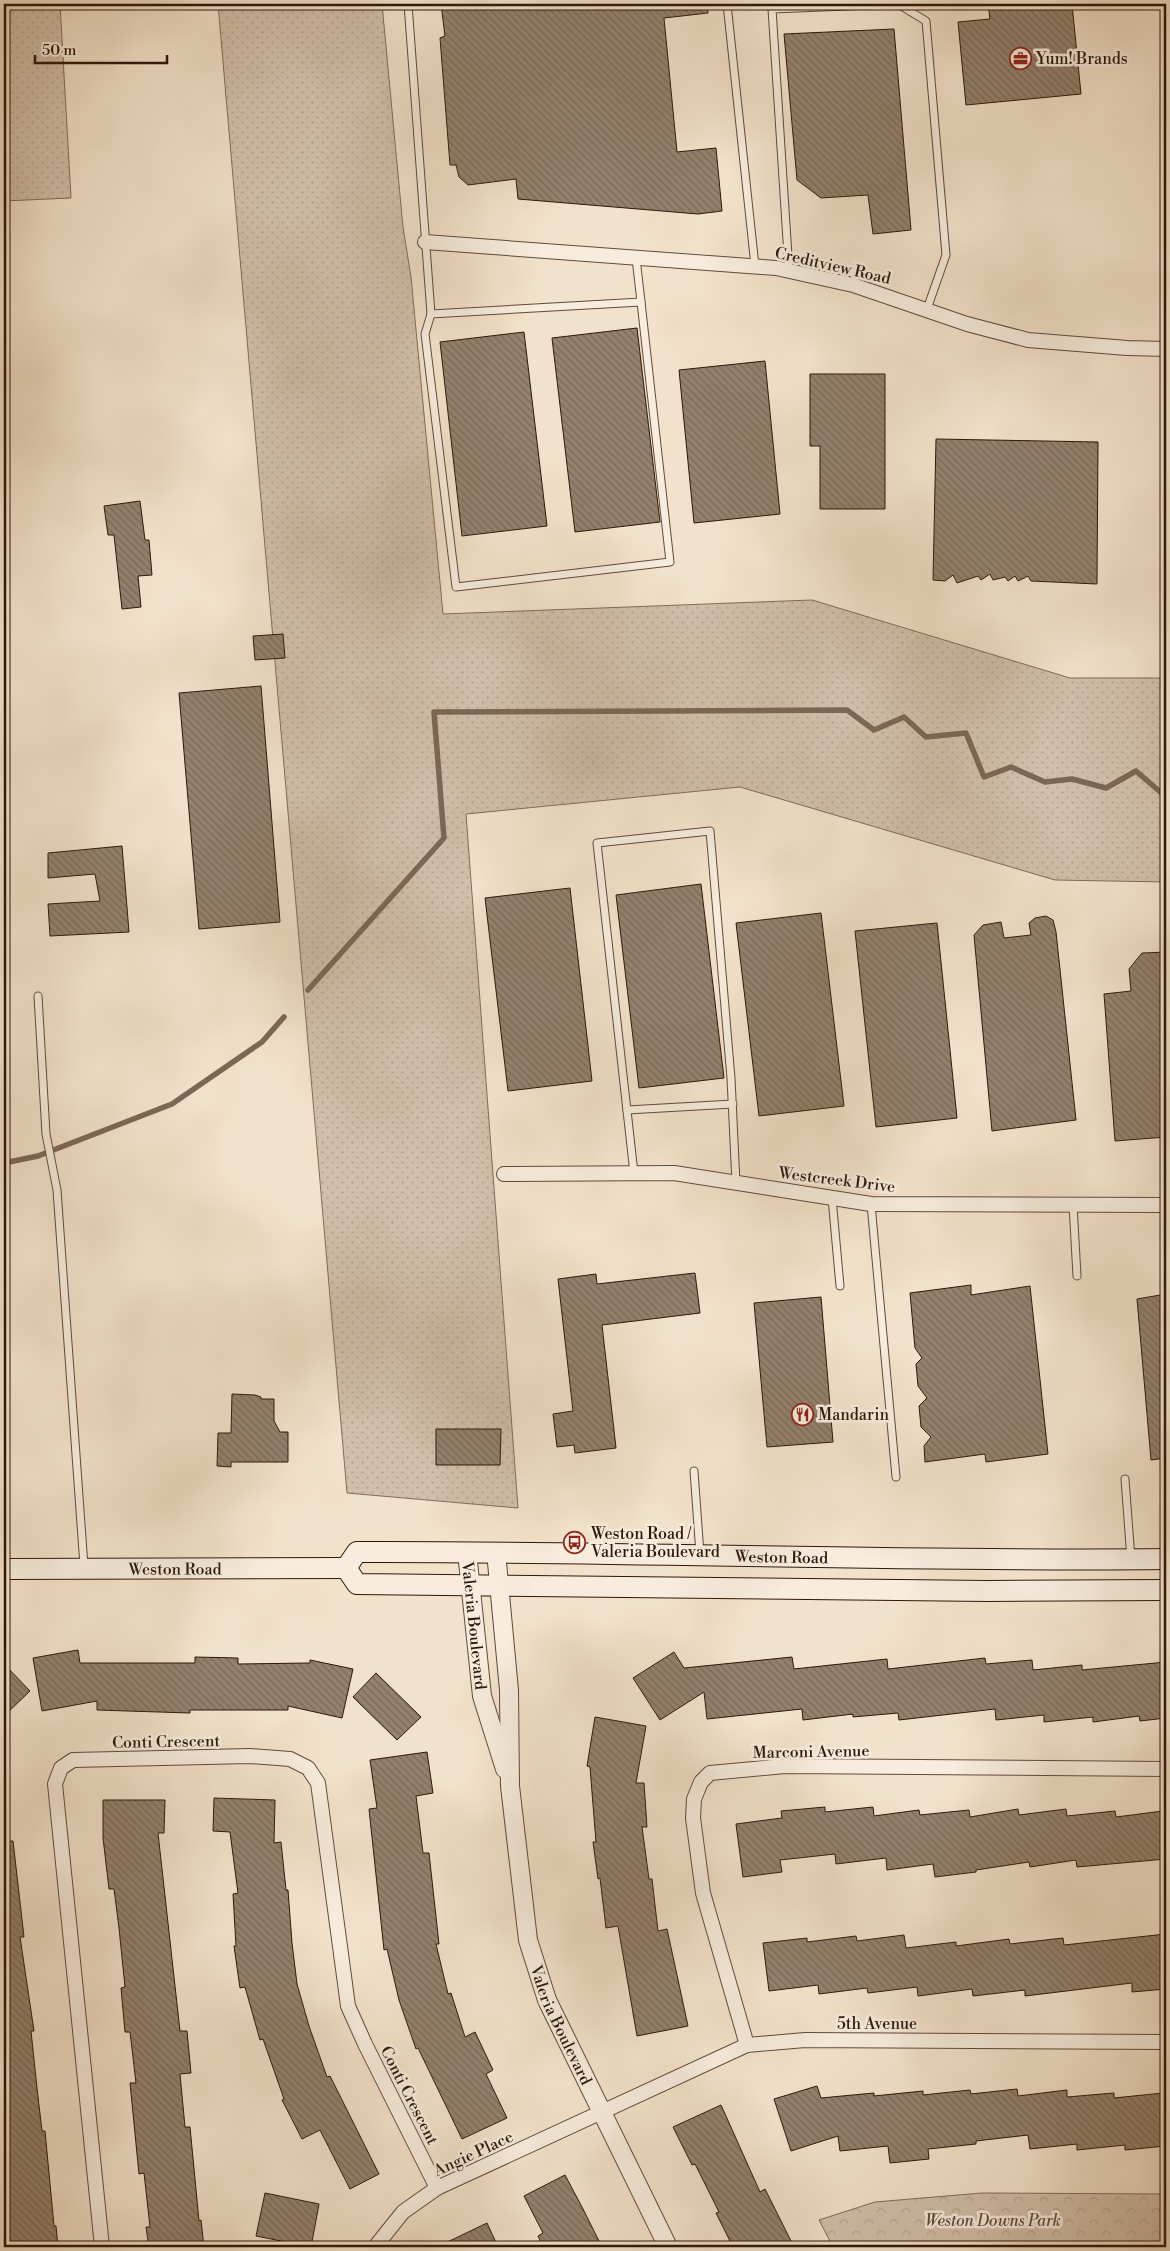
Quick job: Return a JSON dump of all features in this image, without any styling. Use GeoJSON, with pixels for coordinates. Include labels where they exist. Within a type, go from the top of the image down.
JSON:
{"type":"FeatureCollection","features":[{"type":"Feature","properties":{"kind":"main road","name":"Weston Road"},"geometry":{"type":"LineString","coordinates":[[346,1568],[357,1552],[700,1554],[1024,1560],[1166,1559]]}},
{"type":"Feature","properties":{"kind":"main road","name":"Weston Road"},"geometry":{"type":"LineString","coordinates":[[4,1569],[346,1568]]}},
{"type":"Feature","properties":{"kind":"main road","name":"Weston Road"},"geometry":{"type":"LineString","coordinates":[[346,1568],[357,1584],[1166,1590]]}},
{"type":"Feature","properties":{"kind":"street","name":"Creditview Road"},"geometry":{"type":"LineString","coordinates":[[425,242],[755,266],[854,285],[967,324],[1028,340],[1127,348],[1166,349]]}},
{"type":"Feature","properties":{"kind":"street","name":"Westcreek Drive"},"geometry":{"type":"LineString","coordinates":[[504,1174],[674,1173],[871,1204],[1166,1204]]}},
{"type":"Feature","properties":{"kind":"street","name":"Valeria Boulevard"},"geometry":{"type":"LineString","coordinates":[[467,1552],[482,1696],[510,1786]]}},
{"type":"Feature","properties":{"kind":"street","name":"Valeria Boulevard"},"geometry":{"type":"LineString","coordinates":[[496,1552],[509,1690],[510,1786],[525,1922],[534,1961],[547,2000],[668,2247]]}},
{"type":"Feature","properties":{"kind":"street","name":"Conti Crescent"},"geometry":{"type":"LineString","coordinates":[[102,2247],[55,1784],[61,1768],[73,1760],[250,1756],[290,1759],[308,1768],[318,1783],[341,1969],[348,2006],[437,2188]]}},
{"type":"Feature","properties":{"kind":"street","name":"Marconi Avenue"},"geometry":{"type":"LineString","coordinates":[[747,2045],[703,1893],[693,1818],[694,1799],[701,1782],[710,1773],[785,1766],[1166,1769]]}},
{"type":"Feature","properties":{"kind":"street","name":"5th Avenue"},"geometry":{"type":"LineString","coordinates":[[602,2112],[747,2045],[805,2040],[1166,2042]]}},
{"type":"Feature","properties":{"kind":"street","name":"Angie Place"},"geometry":{"type":"LineString","coordinates":[[375,2247],[403,2212],[437,2188],[602,2112]]}},
{"type":"Feature","properties":{"kind":"lane"},"geometry":{"type":"LineString","coordinates":[[408,4],[431,314],[426,334],[456,587],[670,562],[636,258]]}},
{"type":"Feature","properties":{"kind":"lane"},"geometry":{"type":"LineString","coordinates":[[727,4],[755,266]]}},
{"type":"Feature","properties":{"kind":"lane"},"geometry":{"type":"LineString","coordinates":[[789,271],[772,9],[898,4],[926,21],[946,254],[927,309]]}},
{"type":"Feature","properties":{"kind":"lane"},"geometry":{"type":"LineString","coordinates":[[431,314],[641,302]]}},
{"type":"Feature","properties":{"kind":"lane"},"geometry":{"type":"LineString","coordinates":[[634,1173],[597,843],[710,832],[733,1104],[736,1183]]}},
{"type":"Feature","properties":{"kind":"lane"},"geometry":{"type":"LineString","coordinates":[[38,996],[46,1134],[57,1190],[84,1569]]}},
{"type":"Feature","properties":{"kind":"lane"},"geometry":{"type":"LineString","coordinates":[[627,1110],[733,1104]]}},
{"type":"Feature","properties":{"kind":"lane"},"geometry":{"type":"LineString","coordinates":[[832,1198],[840,1286]]}},
{"type":"Feature","properties":{"kind":"lane"},"geometry":{"type":"LineString","coordinates":[[871,1204],[896,1477]]}},
{"type":"Feature","properties":{"kind":"lane"},"geometry":{"type":"LineString","coordinates":[[1073,1205],[1077,1276]]}},
{"type":"Feature","properties":{"kind":"lane"},"geometry":{"type":"LineString","coordinates":[[694,1471],[700,1554]]}},
{"type":"Feature","properties":{"kind":"lane"},"geometry":{"type":"LineString","coordinates":[[1125,1480],[1131,1559]]}},
{"type":"Feature","properties":{"kind":"green space"},"geometry":{"type":"Polygon","coordinates":[[[4,4],[60,4],[71,198],[4,201],[4,4]]]}},
{"type":"Feature","properties":{"kind":"green space"},"geometry":{"type":"Polygon","coordinates":[[[218,4],[382,4],[403,227],[411,277],[443,614],[812,600],[1070,678],[1166,678],[1166,882],[1055,880],[740,787],[466,814],[518,1508],[347,1493],[218,4]]]}},
{"type":"Feature","properties":{"kind":"green space","name":"Weston Downs Park"},"geometry":{"type":"Polygon","coordinates":[[[982,2193],[1166,2194],[1166,2247],[833,2247],[819,2220],[875,2202],[982,2193]]]}},
{"type":"Feature","properties":{"kind":"building"},"geometry":{"type":"Polygon","coordinates":[[[441,4],[708,4],[708,13],[664,18],[677,152],[716,148],[722,211],[698,214],[518,199],[516,179],[468,185],[459,177],[456,165],[450,165],[440,38],[445,36],[441,4]]]}},
{"type":"Feature","properties":{"kind":"building","name":"Yum! Brands"},"geometry":{"type":"Polygon","coordinates":[[[988,4],[1019,4],[1020,8],[1072,4],[1081,94],[966,105],[958,22],[990,19],[988,4]]]}},
{"type":"Feature","properties":{"kind":"building"},"geometry":{"type":"Polygon","coordinates":[[[894,29],[911,230],[873,234],[868,195],[821,198],[797,180],[784,34],[894,29]]]}},
{"type":"Feature","properties":{"kind":"building"},"geometry":{"type":"Polygon","coordinates":[[[637,328],[660,522],[575,532],[552,338],[637,328]]]}},
{"type":"Feature","properties":{"kind":"building"},"geometry":{"type":"Polygon","coordinates":[[[524,332],[547,526],[462,536],[440,342],[524,332]]]}},
{"type":"Feature","properties":{"kind":"building"},"geometry":{"type":"Polygon","coordinates":[[[765,361],[780,514],[694,523],[679,370],[765,361]]]}},
{"type":"Feature","properties":{"kind":"building"},"geometry":{"type":"Polygon","coordinates":[[[810,374],[885,374],[885,509],[820,509],[820,446],[810,446],[810,374]]]}},
{"type":"Feature","properties":{"kind":"building"},"geometry":{"type":"Polygon","coordinates":[[[936,439],[1098,442],[1097,584],[1031,581],[1028,576],[1018,581],[1015,576],[1008,581],[1005,577],[993,580],[990,574],[981,580],[978,576],[957,583],[953,575],[945,581],[933,580],[936,439]]]}},
{"type":"Feature","properties":{"kind":"building"},"geometry":{"type":"Polygon","coordinates":[[[140,501],[145,540],[149,540],[152,575],[138,576],[141,607],[122,609],[114,535],[108,535],[104,506],[140,501]]]}},
{"type":"Feature","properties":{"kind":"building"},"geometry":{"type":"Polygon","coordinates":[[[283,634],[285,658],[255,660],[253,636],[283,634]]]}},
{"type":"Feature","properties":{"kind":"building"},"geometry":{"type":"Polygon","coordinates":[[[261,686],[280,922],[199,929],[179,693],[261,686]]]}},
{"type":"Feature","properties":{"kind":"building"},"geometry":{"type":"Polygon","coordinates":[[[122,846],[129,932],[50,936],[48,904],[100,901],[95,874],[48,878],[48,853],[122,846]]]}},
{"type":"Feature","properties":{"kind":"building"},"geometry":{"type":"Polygon","coordinates":[[[701,884],[724,1078],[639,1088],[616,895],[701,884]]]}},
{"type":"Feature","properties":{"kind":"building"},"geometry":{"type":"Polygon","coordinates":[[[570,888],[592,1081],[508,1091],[485,898],[570,888]]]}},
{"type":"Feature","properties":{"kind":"building"},"geometry":{"type":"Polygon","coordinates":[[[821,913],[844,1106],[759,1116],[736,923],[821,913]]]}},
{"type":"Feature","properties":{"kind":"building"},"geometry":{"type":"Polygon","coordinates":[[[1046,916],[1053,920],[1056,932],[1076,1120],[992,1131],[974,935],[983,925],[1001,922],[1004,938],[1031,935],[1029,923],[1035,918],[1046,916]]]}},
{"type":"Feature","properties":{"kind":"building"},"geometry":{"type":"Polygon","coordinates":[[[937,923],[957,1118],[876,1127],[855,931],[937,923]]]}},
{"type":"Feature","properties":{"kind":"building"},"geometry":{"type":"Polygon","coordinates":[[[1166,952],[1166,1137],[1115,1141],[1104,994],[1131,991],[1129,969],[1142,953],[1166,952]]]}},
{"type":"Feature","properties":{"kind":"building"},"geometry":{"type":"Polygon","coordinates":[[[695,1273],[700,1313],[602,1325],[616,1448],[575,1453],[574,1445],[557,1447],[553,1414],[573,1411],[558,1279],[596,1274],[597,1284],[695,1273]]]}},
{"type":"Feature","properties":{"kind":"building"},"geometry":{"type":"Polygon","coordinates":[[[971,1285],[971,1295],[1030,1286],[1048,1454],[986,1462],[985,1454],[925,1462],[924,1446],[931,1437],[921,1427],[919,1406],[927,1398],[918,1386],[916,1364],[922,1358],[915,1348],[910,1293],[971,1285]]]}},
{"type":"Feature","properties":{"kind":"building"},"geometry":{"type":"Polygon","coordinates":[[[1166,1294],[1166,1458],[1151,1460],[1137,1299],[1166,1294]]]}},
{"type":"Feature","properties":{"kind":"building"},"geometry":{"type":"Polygon","coordinates":[[[821,1297],[833,1442],[767,1447],[754,1303],[821,1297]]]}},
{"type":"Feature","properties":{"kind":"building"},"geometry":{"type":"Polygon","coordinates":[[[232,1394],[255,1395],[261,1397],[261,1399],[274,1399],[274,1421],[280,1432],[288,1432],[288,1462],[231,1462],[231,1467],[217,1466],[218,1433],[231,1433],[232,1394]]]}},
{"type":"Feature","properties":{"kind":"building"},"geometry":{"type":"Polygon","coordinates":[[[436,1429],[501,1429],[500,1465],[436,1465],[436,1429]]]}},
{"type":"Feature","properties":{"kind":"building"},"geometry":{"type":"Polygon","coordinates":[[[78,1650],[80,1663],[195,1663],[195,1657],[238,1658],[238,1664],[310,1663],[310,1660],[353,1669],[342,1718],[288,1706],[288,1710],[190,1710],[190,1713],[97,1710],[97,1701],[42,1711],[33,1658],[78,1650]]]}},
{"type":"Feature","properties":{"kind":"building"},"geometry":{"type":"Polygon","coordinates":[[[674,1652],[684,1668],[792,1657],[794,1669],[887,1659],[888,1669],[985,1658],[986,1664],[1032,1660],[1033,1670],[1082,1665],[1082,1670],[1166,1662],[1166,1718],[1140,1721],[1139,1716],[1093,1722],[1093,1717],[1044,1722],[1044,1715],[996,1720],[995,1709],[899,1720],[898,1713],[853,1717],[853,1714],[803,1720],[802,1709],[707,1719],[704,1692],[660,1720],[633,1678],[674,1652]]]}},
{"type":"Feature","properties":{"kind":"building"},"geometry":{"type":"Polygon","coordinates":[[[4,1664],[30,1691],[4,1716],[4,1664]]]}},
{"type":"Feature","properties":{"kind":"building"},"geometry":{"type":"Polygon","coordinates":[[[376,1673],[421,1717],[397,1740],[353,1697],[376,1673]]]}},
{"type":"Feature","properties":{"kind":"building"},"geometry":{"type":"Polygon","coordinates":[[[595,1717],[646,1726],[636,1783],[644,1783],[647,1827],[642,1827],[649,1879],[652,1879],[658,1931],[667,1929],[688,2026],[637,2036],[618,1926],[606,1928],[600,1878],[598,1879],[593,1842],[596,1842],[590,1767],[587,1766],[595,1717]]]}},
{"type":"Feature","properties":{"kind":"building"},"geometry":{"type":"Polygon","coordinates":[[[427,1752],[433,1793],[416,1796],[423,1853],[429,1853],[439,1944],[436,1944],[448,1994],[451,1993],[465,2037],[475,2032],[493,2070],[486,2074],[507,2118],[462,2139],[418,2048],[416,2049],[399,2000],[387,1949],[384,1950],[369,1809],[377,1808],[370,1760],[427,1752]]]}},
{"type":"Feature","properties":{"kind":"building"},"geometry":{"type":"Polygon","coordinates":[[[214,1798],[275,1800],[274,1843],[281,1842],[286,1890],[288,1890],[297,1984],[327,2077],[330,2076],[379,2174],[350,2189],[320,2130],[302,2139],[282,2100],[284,2099],[263,2039],[260,2040],[245,1987],[240,1988],[234,1946],[236,1946],[233,1894],[238,1893],[230,1832],[213,1831],[214,1798]]]}},
{"type":"Feature","properties":{"kind":"building"},"geometry":{"type":"Polygon","coordinates":[[[103,1800],[165,1800],[164,1833],[158,1833],[180,2031],[187,2031],[191,2073],[180,2074],[185,2127],[190,2127],[199,2221],[201,2220],[204,2247],[149,2247],[146,2227],[150,2227],[144,2173],[139,2174],[130,2083],[136,2083],[130,2032],[125,2032],[121,1988],[125,1987],[119,1928],[114,1889],[109,1889],[103,1838],[103,1800]]]}},
{"type":"Feature","properties":{"kind":"building"},"geometry":{"type":"Polygon","coordinates":[[[825,1807],[825,1812],[873,1807],[874,1816],[919,1810],[920,1815],[969,1810],[970,1817],[1018,1809],[1019,1815],[1066,1809],[1067,1816],[1115,1811],[1116,1817],[1163,1811],[1166,1859],[1077,1867],[1076,1860],[1030,1867],[1029,1862],[976,1870],[976,1872],[935,1877],[933,1864],[887,1870],[886,1858],[836,1864],[835,1854],[780,1860],[782,1872],[743,1877],[736,1824],[782,1818],[781,1811],[825,1807]]]}},
{"type":"Feature","properties":{"kind":"building"},"geometry":{"type":"Polygon","coordinates":[[[4,1841],[13,1841],[24,1937],[20,1937],[34,2031],[31,2031],[37,2088],[42,2131],[45,2131],[54,2226],[56,2226],[58,2247],[4,2247],[4,1841]]]}},
{"type":"Feature","properties":{"kind":"building"},"geometry":{"type":"Polygon","coordinates":[[[1166,1934],[1166,1989],[1132,1992],[1132,1983],[1025,1996],[1025,1990],[973,1996],[972,1989],[918,1996],[917,1987],[868,1993],[867,1988],[819,1994],[818,1985],[769,1991],[763,1943],[807,1938],[807,1942],[856,1936],[857,1941],[904,1935],[906,1948],[956,1942],[956,1946],[1009,1939],[1010,1944],[1063,1938],[1064,1945],[1166,1934]]]}},
{"type":"Feature","properties":{"kind":"building"},"geometry":{"type":"Polygon","coordinates":[[[817,2086],[821,2098],[874,2093],[874,2096],[923,2091],[923,2095],[970,2090],[971,2094],[1017,2089],[1018,2096],[1067,2090],[1067,2097],[1114,2093],[1114,2098],[1163,2093],[1166,2146],[1125,2150],[1125,2145],[1077,2150],[1077,2144],[1030,2149],[1028,2135],[976,2141],[976,2144],[928,2149],[929,2159],[890,2163],[888,2146],[840,2151],[838,2136],[791,2151],[774,2099],[817,2086]]]}},
{"type":"Feature","properties":{"kind":"building"},"geometry":{"type":"Polygon","coordinates":[[[721,2105],[760,2192],[765,2189],[794,2247],[733,2247],[716,2213],[719,2212],[695,2164],[692,2165],[673,2127],[721,2105]]]}},
{"type":"Feature","properties":{"kind":"building"},"geometry":{"type":"Polygon","coordinates":[[[565,2175],[602,2247],[543,2247],[538,2236],[543,2233],[524,2196],[565,2175]]]}},
{"type":"Feature","properties":{"kind":"building"},"geometry":{"type":"Polygon","coordinates":[[[265,2193],[319,2204],[311,2247],[256,2236],[265,2193]]]}},
{"type":"Feature","properties":{"kind":"building"},"geometry":{"type":"Polygon","coordinates":[[[487,2223],[498,2247],[437,2247],[487,2223]]]}},
{"type":"Feature","properties":{"kind":"waterway"},"geometry":{"type":"LineString","coordinates":[[308,990],[444,838],[434,712],[847,710],[874,730],[904,717],[926,737],[966,733],[984,777],[1011,767],[1045,782],[1072,779],[1106,788],[1136,771],[1166,797]]}},
{"type":"Feature","properties":{"kind":"waterway"},"geometry":{"type":"LineString","coordinates":[[4,1163],[38,1156],[172,1104],[262,1042],[284,1017]]}},
{"type":"Feature","properties":{"kind":"place","name":"Yum! Brands"},"geometry":{"type":"Point","coordinates":[1020,58]}},
{"type":"Feature","properties":{"kind":"place","name":"Mandarin"},"geometry":{"type":"Point","coordinates":[802,1414]}},
{"type":"Feature","properties":{"kind":"place","name":"Weston Road / Valeria Boulevard"},"geometry":{"type":"Point","coordinates":[575,1542]}}]}
